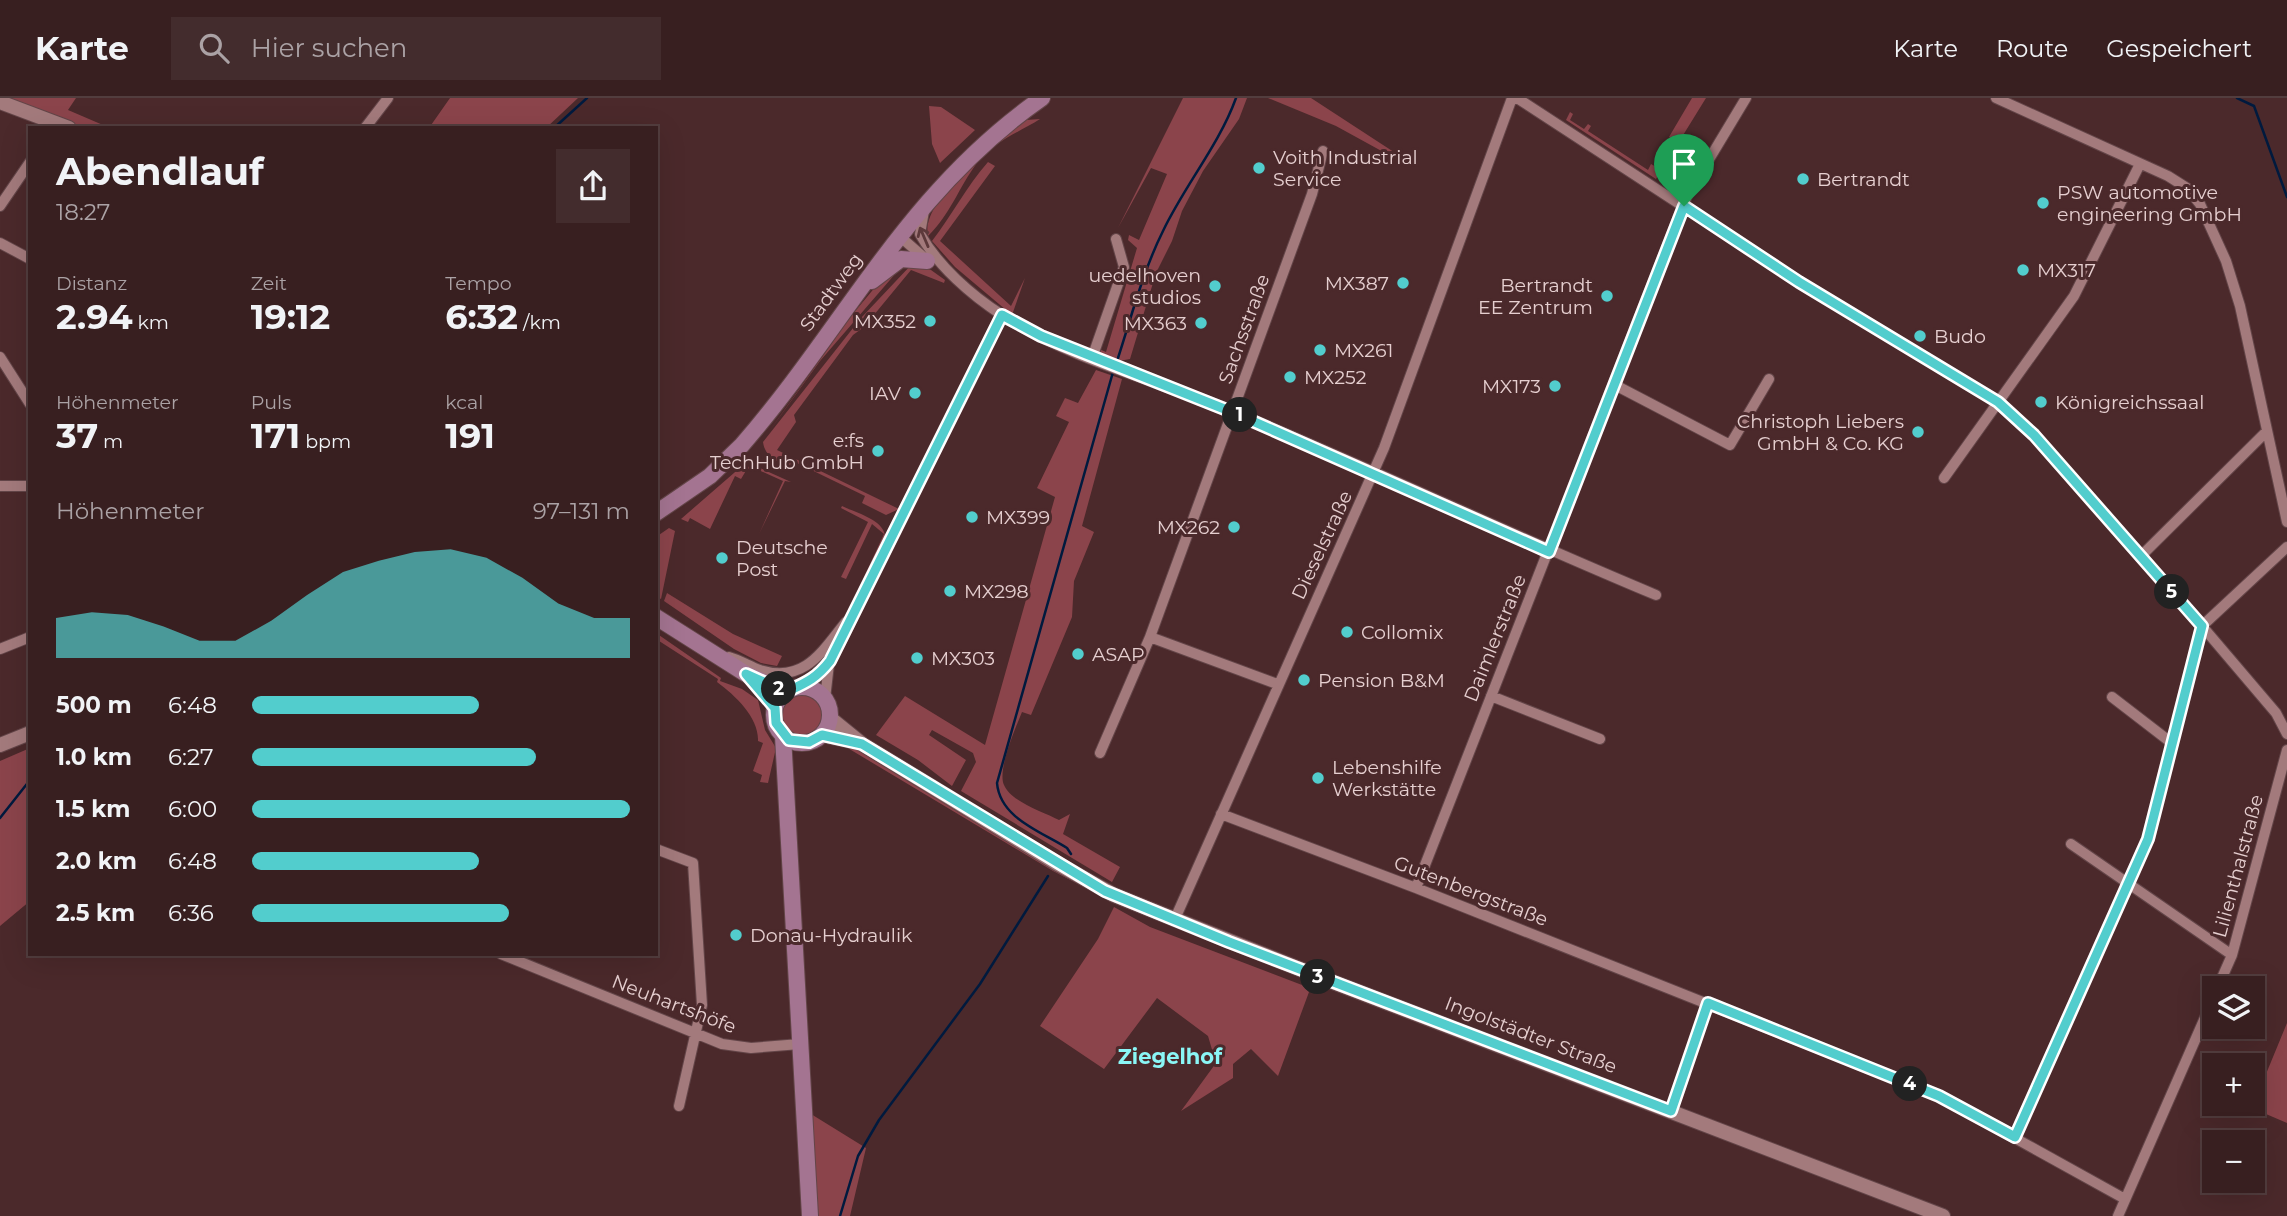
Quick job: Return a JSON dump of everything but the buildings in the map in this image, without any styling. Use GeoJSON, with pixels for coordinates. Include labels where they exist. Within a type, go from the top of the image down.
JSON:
{"type":"FeatureCollection","features":[{"type":"Feature","properties":{"kind":"main road","name":"Stadtweg"},"geometry":{"type":"LineString","coordinates":[[658,512],[710,476],[742,445],[926,201],[974,151],[1042,98]]}},
{"type":"Feature","properties":{"kind":"main road"},"geometry":{"type":"LineString","coordinates":[[851,299],[894,263],[913,258],[927,261]]}},
{"type":"Feature","properties":{"kind":"main road"},"geometry":{"type":"LineString","coordinates":[[658,618],[746,674],[794,690],[819,693],[825,699],[830,718],[822,735],[802,743],[783,736]]}},
{"type":"Feature","properties":{"kind":"main road"},"geometry":{"type":"LineString","coordinates":[[746,674],[775,708],[776,723],[783,736],[789,793],[810,1216]]}},
{"type":"Feature","properties":{"kind":"main road"},"geometry":{"type":"LineString","coordinates":[[775,708],[794,690]]}},
{"type":"Feature","properties":{"kind":"main road"},"geometry":{"type":"LineString","coordinates":[[789,793],[802,743]]}},
{"type":"Feature","properties":{"kind":"street"},"geometry":{"type":"LineString","coordinates":[[366,126],[387,98]]}},
{"type":"Feature","properties":{"kind":"street"},"geometry":{"type":"LineString","coordinates":[[1515,98],[1799,282],[1998,402],[2034,435],[2202,626],[2276,713],[2287,734]]}},
{"type":"Feature","properties":{"kind":"street","name":"Dieselstraße"},"geometry":{"type":"LineString","coordinates":[[1174,921],[1277,684],[1373,474],[1515,98]]}},
{"type":"Feature","properties":{"kind":"street","name":"Daimlerstraße"},"geometry":{"type":"LineString","coordinates":[[1416,888],[1691,187],[1746,98]]}},
{"type":"Feature","properties":{"kind":"street"},"geometry":{"type":"LineString","coordinates":[[1996,98],[2168,176],[2191,193],[2213,229],[2240,306],[2287,522]]}},
{"type":"Feature","properties":{"kind":"street"},"geometry":{"type":"LineString","coordinates":[[0,102],[64,126]]}},
{"type":"Feature","properties":{"kind":"street","name":"Sachsstraße"},"geometry":{"type":"LineString","coordinates":[[1100,753],[1150,636],[1312,194],[1323,152]]}},
{"type":"Feature","properties":{"kind":"street"},"geometry":{"type":"LineString","coordinates":[[1944,478],[2074,296],[2140,164]]}},
{"type":"Feature","properties":{"kind":"street"},"geometry":{"type":"LineString","coordinates":[[0,206],[28,165]]}},
{"type":"Feature","properties":{"kind":"street"},"geometry":{"type":"LineString","coordinates":[[926,201],[920,234],[946,268],[1002,315],[1092,358],[1232,412],[1549,552],[1656,595]]}},
{"type":"Feature","properties":{"kind":"street"},"geometry":{"type":"LineString","coordinates":[[903,229],[904,240],[927,261],[946,268]]}},
{"type":"Feature","properties":{"kind":"street"},"geometry":{"type":"LineString","coordinates":[[1092,358],[1124,267],[1116,239]]}},
{"type":"Feature","properties":{"kind":"street"},"geometry":{"type":"LineString","coordinates":[[0,243],[28,258]]}},
{"type":"Feature","properties":{"kind":"street"},"geometry":{"type":"LineString","coordinates":[[794,690],[819,676],[830,661],[858,610],[1002,315]]}},
{"type":"Feature","properties":{"kind":"street"},"geometry":{"type":"LineString","coordinates":[[0,357],[28,401]]}},
{"type":"Feature","properties":{"kind":"street"},"geometry":{"type":"LineString","coordinates":[[1615,385],[1730,445],[1769,379]]}},
{"type":"Feature","properties":{"kind":"street"},"geometry":{"type":"LineString","coordinates":[[2140,557],[2267,431]]}},
{"type":"Feature","properties":{"kind":"street"},"geometry":{"type":"LineString","coordinates":[[0,486],[28,486]]}},
{"type":"Feature","properties":{"kind":"street"},"geometry":{"type":"LineString","coordinates":[[2015,1137],[2148,839],[2202,626],[2287,547]]}},
{"type":"Feature","properties":{"kind":"street"},"geometry":{"type":"LineString","coordinates":[[719,656],[768,672],[802,668],[827,650],[858,610]]}},
{"type":"Feature","properties":{"kind":"street"},"geometry":{"type":"LineString","coordinates":[[1150,636],[1277,684]]}},
{"type":"Feature","properties":{"kind":"street"},"geometry":{"type":"LineString","coordinates":[[0,649],[28,638]]}},
{"type":"Feature","properties":{"kind":"street"},"geometry":{"type":"LineString","coordinates":[[825,699],[830,661]]}},
{"type":"Feature","properties":{"kind":"street"},"geometry":{"type":"LineString","coordinates":[[1491,696],[1600,739]]}},
{"type":"Feature","properties":{"kind":"street"},"geometry":{"type":"LineString","coordinates":[[2112,696],[2173,744]]}},
{"type":"Feature","properties":{"kind":"street"},"geometry":{"type":"LineString","coordinates":[[2276,713],[2287,705]]}},
{"type":"Feature","properties":{"kind":"street"},"geometry":{"type":"LineString","coordinates":[[830,718],[862,744]]}},
{"type":"Feature","properties":{"kind":"street"},"geometry":{"type":"LineString","coordinates":[[0,745],[28,734]]}},
{"type":"Feature","properties":{"kind":"street"},"geometry":{"type":"LineString","coordinates":[[822,735],[862,744]]}},
{"type":"Feature","properties":{"kind":"street","name":"Ingolstädter Straße"},"geometry":{"type":"LineString","coordinates":[[862,744],[1105,891],[1174,921],[1943,1216]]}},
{"type":"Feature","properties":{"kind":"street","name":"Lilienthalstraße"},"geometry":{"type":"LineString","coordinates":[[2223,976],[2232,955],[2287,750]]}},
{"type":"Feature","properties":{"kind":"street","name":"Gutenbergstraße"},"geometry":{"type":"LineString","coordinates":[[1221,814],[1416,888],[1939,1096],[2125,1199]]}},
{"type":"Feature","properties":{"kind":"street"},"geometry":{"type":"LineString","coordinates":[[2071,844],[2232,955]]}},
{"type":"Feature","properties":{"kind":"street"},"geometry":{"type":"LineString","coordinates":[[658,850],[693,863],[702,1005],[679,1106]]}},
{"type":"Feature","properties":{"kind":"street","name":"Neuhartshöfe"},"geometry":{"type":"LineString","coordinates":[[506,956],[722,1044],[751,1048],[800,1044]]}},
{"type":"Feature","properties":{"kind":"street"},"geometry":{"type":"LineString","coordinates":[[1671,1111],[1708,1003]]}},
{"type":"Feature","properties":{"kind":"street"},"geometry":{"type":"LineString","coordinates":[[2118,1216],[2202,1024]]}},
{"type":"Feature","properties":{"kind":"shaded area"},"geometry":{"type":"Polygon","coordinates":[[[4,98],[76,98],[68,110],[105,126],[75,126],[4,98]]]}},
{"type":"Feature","properties":{"kind":"shaded area"},"geometry":{"type":"Polygon","coordinates":[[[450,98],[578,98],[548,126],[430,126],[450,98]]]}},
{"type":"Feature","properties":{"kind":"shaded area"},"geometry":{"type":"Polygon","coordinates":[[[1183,98],[1247,98],[1239,119],[1203,171],[1182,211],[1172,241],[1156,273],[1130,359],[1119,361],[1101,355],[1099,349],[1106,352],[1137,248],[1128,240],[1129,235],[1139,240],[1167,174],[1151,168],[1118,228],[1183,98]]]}},
{"type":"Feature","properties":{"kind":"shaded area"},"geometry":{"type":"Polygon","coordinates":[[[1268,98],[1311,98],[1403,158],[1406,153],[1411,157],[1407,165],[1336,126],[1268,98]]]}},
{"type":"Feature","properties":{"kind":"shaded area"},"geometry":{"type":"Polygon","coordinates":[[[1692,98],[1706,98],[1656,179],[1566,120],[1570,112],[1573,114],[1570,120],[1584,129],[1588,124],[1591,126],[1588,131],[1648,170],[1651,164],[1658,168],[1675,141],[1669,137],[1692,98]]]}},
{"type":"Feature","properties":{"kind":"shaded area"},"geometry":{"type":"Polygon","coordinates":[[[929,106],[941,107],[975,130],[940,163],[932,144],[929,106]]]}},
{"type":"Feature","properties":{"kind":"shaded area"},"geometry":{"type":"Polygon","coordinates":[[[1040,119],[984,155],[928,236],[928,222],[935,208],[958,177],[1013,127],[1026,120],[1040,119]]]}},
{"type":"Feature","properties":{"kind":"shaded area"},"geometry":{"type":"Polygon","coordinates":[[[988,162],[995,166],[940,241],[1011,306],[1025,278],[1012,315],[955,267],[932,241],[988,162]]]}},
{"type":"Feature","properties":{"kind":"shaded area"},"geometry":{"type":"Polygon","coordinates":[[[912,264],[931,270],[945,280],[944,283],[911,270],[864,327],[853,335],[794,415],[796,422],[777,450],[899,509],[886,515],[862,503],[865,496],[793,461],[789,467],[776,460],[766,451],[763,442],[861,318],[912,264]]]}},
{"type":"Feature","properties":{"kind":"shaded area"},"geometry":{"type":"Polygon","coordinates":[[[902,266],[820,361],[768,433],[852,315],[886,274],[902,266]]]}},
{"type":"Feature","properties":{"kind":"shaded area"},"geometry":{"type":"Polygon","coordinates":[[[1096,370],[1122,379],[1082,526],[1094,532],[1074,581],[1072,617],[1031,715],[1022,712],[1008,748],[1003,778],[1004,785],[1013,797],[1028,806],[1059,820],[1070,814],[1063,834],[1120,867],[1112,882],[961,791],[976,762],[973,753],[932,730],[929,735],[966,760],[952,786],[918,760],[876,735],[905,696],[985,745],[1055,497],[1037,488],[1069,422],[1056,416],[1065,398],[1078,403],[1096,370]]]}},
{"type":"Feature","properties":{"kind":"shaded area"},"geometry":{"type":"Polygon","coordinates":[[[742,466],[760,468],[791,482],[785,481],[759,534],[783,481],[754,468],[747,469],[741,479],[735,476],[710,529],[690,518],[688,522],[681,519],[742,466]]]}},
{"type":"Feature","properties":{"kind":"shaded area"},"geometry":{"type":"Polygon","coordinates":[[[842,506],[874,521],[883,529],[885,535],[863,579],[884,534],[872,524],[846,579],[841,577],[868,522],[841,508],[842,506]]]}},
{"type":"Feature","properties":{"kind":"shaded area"},"geometry":{"type":"Polygon","coordinates":[[[669,528],[675,531],[661,599],[658,597],[658,536],[669,528]]]}},
{"type":"Feature","properties":{"kind":"shaded area"},"geometry":{"type":"Polygon","coordinates":[[[667,593],[733,634],[782,656],[777,666],[761,663],[734,649],[664,601],[667,593]]]}},
{"type":"Feature","properties":{"kind":"shaded area"},"geometry":{"type":"Polygon","coordinates":[[[658,634],[721,678],[720,681],[742,689],[758,700],[765,730],[776,748],[768,783],[760,782],[762,775],[753,771],[763,743],[758,741],[755,724],[745,708],[717,682],[718,679],[658,640],[658,634]]]}},
{"type":"Feature","properties":{"kind":"shaded area"},"geometry":{"type":"Polygon","coordinates":[[[802,692],[811,693],[818,698],[823,705],[823,723],[818,730],[811,735],[802,736],[793,735],[786,730],[781,723],[780,714],[781,705],[786,698],[793,693],[802,692]]]}},
{"type":"Feature","properties":{"kind":"shaded area"},"geometry":{"type":"Polygon","coordinates":[[[847,744],[1109,900],[1053,871],[846,747],[847,744]]]}},
{"type":"Feature","properties":{"kind":"shaded area"},"geometry":{"type":"Polygon","coordinates":[[[28,749],[28,903],[0,926],[0,761],[28,749]]]}},
{"type":"Feature","properties":{"kind":"shaded area"},"geometry":{"type":"Polygon","coordinates":[[[1114,907],[1150,927],[1302,985],[1309,992],[1278,1076],[1251,1049],[1233,1064],[1233,1078],[1181,1111],[1216,1063],[1208,1036],[1157,998],[1104,1069],[1040,1026],[1098,939],[1114,907]]]}},
{"type":"Feature","properties":{"kind":"shaded area"},"geometry":{"type":"Polygon","coordinates":[[[2287,1023],[2287,1123],[2265,1114],[2265,1076],[2287,1023]]]}},
{"type":"Feature","properties":{"kind":"shaded area"},"geometry":{"type":"Polygon","coordinates":[[[811,1114],[866,1148],[850,1216],[817,1216],[811,1114]]]}},
{"type":"Feature","properties":{"kind":"waterway"},"geometry":{"type":"LineString","coordinates":[[556,126],[587,98]]}},
{"type":"Feature","properties":{"kind":"waterway"},"geometry":{"type":"LineString","coordinates":[[1118,358],[1156,246],[1221,132],[1236,98]]}},
{"type":"Feature","properties":{"kind":"waterway"},"geometry":{"type":"LineString","coordinates":[[2237,98],[2254,106],[2287,197]]}},
{"type":"Feature","properties":{"kind":"waterway"},"geometry":{"type":"LineString","coordinates":[[1071,854],[1067,848],[1013,814],[1005,806],[997,783],[1113,372]]}},
{"type":"Feature","properties":{"kind":"waterway"},"geometry":{"type":"LineString","coordinates":[[0,818],[28,783]]}},
{"type":"Feature","properties":{"kind":"waterway"},"geometry":{"type":"LineString","coordinates":[[840,1216],[858,1156],[879,1120],[980,984],[1048,876]]}},
{"type":"Feature","properties":{"kind":"place","name":"Voith Industrial Service"},"geometry":{"type":"Point","coordinates":[1259,168]}},
{"type":"Feature","properties":{"kind":"place","name":"Bertrandt"},"geometry":{"type":"Point","coordinates":[1803,179]}},
{"type":"Feature","properties":{"kind":"place","name":"PSW automotive engineering GmbH"},"geometry":{"type":"Point","coordinates":[2043,203]}},
{"type":"Feature","properties":{"kind":"place","name":"MX317"},"geometry":{"type":"Point","coordinates":[2023,270]}},
{"type":"Feature","properties":{"kind":"place","name":"MX387"},"geometry":{"type":"Point","coordinates":[1403,283]}},
{"type":"Feature","properties":{"kind":"place","name":"uedelhoven studios"},"geometry":{"type":"Point","coordinates":[1215,286]}},
{"type":"Feature","properties":{"kind":"place","name":"Bertrandt EE Zentrum"},"geometry":{"type":"Point","coordinates":[1607,296]}},
{"type":"Feature","properties":{"kind":"place","name":"MX352"},"geometry":{"type":"Point","coordinates":[930,321]}},
{"type":"Feature","properties":{"kind":"place","name":"MX363"},"geometry":{"type":"Point","coordinates":[1201,323]}},
{"type":"Feature","properties":{"kind":"place","name":"Budo"},"geometry":{"type":"Point","coordinates":[1920,336]}},
{"type":"Feature","properties":{"kind":"place","name":"MX261"},"geometry":{"type":"Point","coordinates":[1320,350]}},
{"type":"Feature","properties":{"kind":"place","name":"MX252"},"geometry":{"type":"Point","coordinates":[1290,377]}},
{"type":"Feature","properties":{"kind":"place","name":"MX173"},"geometry":{"type":"Point","coordinates":[1555,386]}},
{"type":"Feature","properties":{"kind":"place","name":"IAV"},"geometry":{"type":"Point","coordinates":[915,393]}},
{"type":"Feature","properties":{"kind":"place","name":"Königreichssaal"},"geometry":{"type":"Point","coordinates":[2041,402]}},
{"type":"Feature","properties":{"kind":"place","name":"Christoph Liebers GmbH & Co. KG"},"geometry":{"type":"Point","coordinates":[1918,432]}},
{"type":"Feature","properties":{"kind":"place","name":"e:fs TechHub GmbH"},"geometry":{"type":"Point","coordinates":[878,451]}},
{"type":"Feature","properties":{"kind":"place","name":"MX399"},"geometry":{"type":"Point","coordinates":[972,517]}},
{"type":"Feature","properties":{"kind":"place","name":"MX262"},"geometry":{"type":"Point","coordinates":[1234,527]}},
{"type":"Feature","properties":{"kind":"place","name":"Deutsche Post"},"geometry":{"type":"Point","coordinates":[722,558]}},
{"type":"Feature","properties":{"kind":"place","name":"MX298"},"geometry":{"type":"Point","coordinates":[950,591]}},
{"type":"Feature","properties":{"kind":"place","name":"Collomix"},"geometry":{"type":"Point","coordinates":[1347,632]}},
{"type":"Feature","properties":{"kind":"place","name":"ASAP"},"geometry":{"type":"Point","coordinates":[1078,654]}},
{"type":"Feature","properties":{"kind":"place","name":"MX303"},"geometry":{"type":"Point","coordinates":[917,658]}},
{"type":"Feature","properties":{"kind":"place","name":"Pension B&M"},"geometry":{"type":"Point","coordinates":[1304,680]}},
{"type":"Feature","properties":{"kind":"place","name":"Lebenshilfe Werkstätte"},"geometry":{"type":"Point","coordinates":[1318,778]}},
{"type":"Feature","properties":{"kind":"place","name":"Donau-Hydraulik"},"geometry":{"type":"Point","coordinates":[736,935]}},
{"type":"Feature","properties":{"kind":"district","name":"Ziegelhof"},"geometry":{"type":"Point","coordinates":[1170,1056]}},
{"type":"Feature","properties":{"kind":"route"},"geometry":{"type":"LineString","coordinates":[[1684,206],[1799,282],[1998,402],[2034,435],[2202,626],[2148,839],[2015,1137],[1939,1096],[1708,1003],[1671,1111],[1174,921],[1105,891],[862,744],[822,735],[809,742],[789,740],[779,730],[774,716],[775,708],[746,674],[786,692],[802,687],[819,676],[830,661],[1002,315],[1041,336],[1232,412],[1549,552],[1684,206]]}}]}
